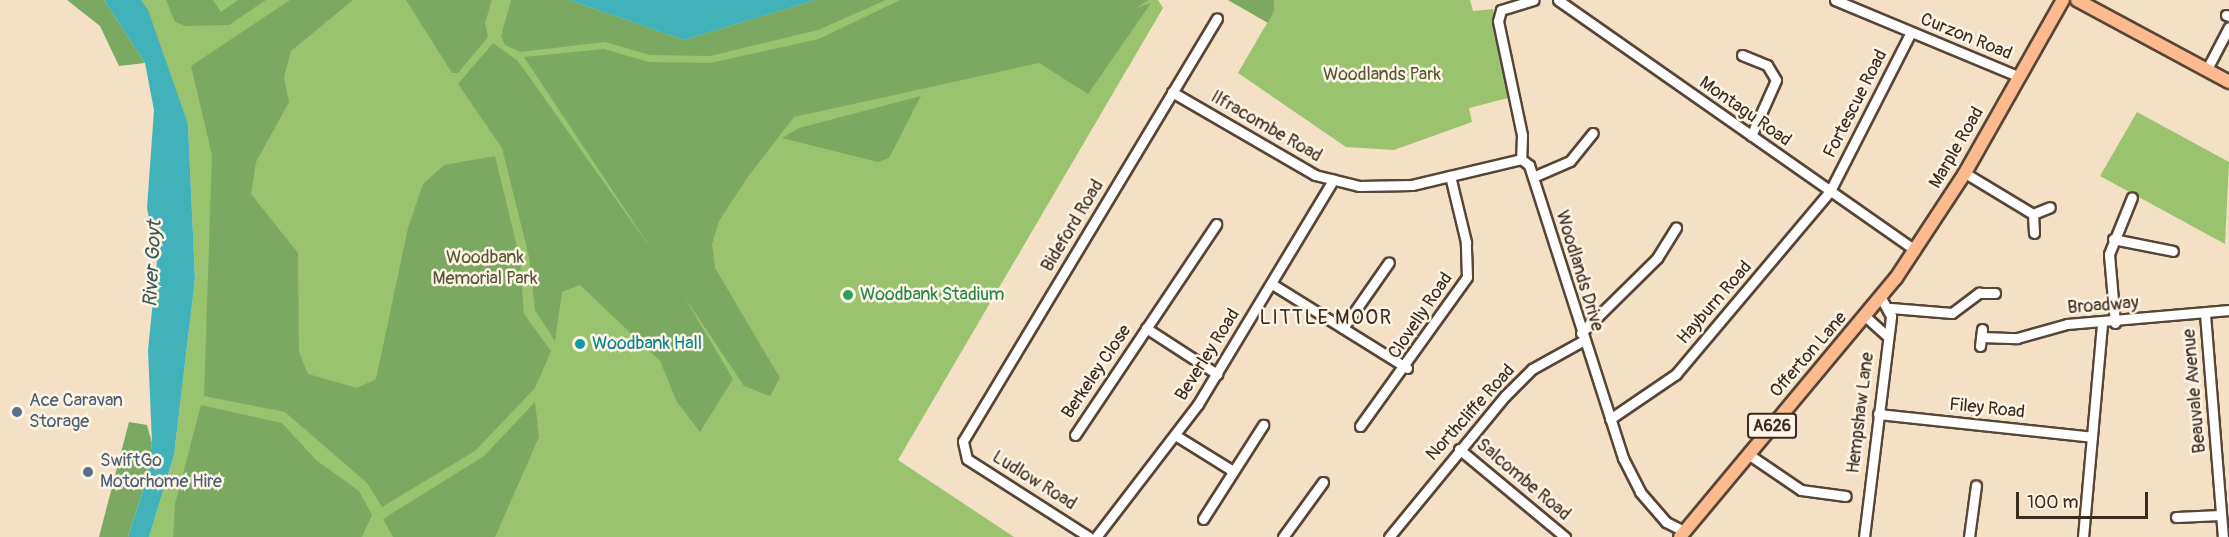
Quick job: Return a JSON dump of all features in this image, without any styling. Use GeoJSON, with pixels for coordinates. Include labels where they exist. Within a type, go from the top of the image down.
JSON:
{"type":"FeatureCollection","features":[{"type":"Feature","properties":{"kind":"main road","name":"Marple Road"},"geometry":{"type":"LineString","coordinates":[[1873,307],[1915,250],[1965,173],[2063,0]]}},
{"type":"Feature","properties":{"kind":"main road"},"geometry":{"type":"LineString","coordinates":[[2077,0],[2091,3],[2229,82]]}},
{"type":"Feature","properties":{"kind":"main road","name":"Offerton Lane"},"geometry":{"type":"LineString","coordinates":[[1682,534],[1873,307]]}},
{"type":"Feature","properties":{"kind":"street"},"geometry":{"type":"LineString","coordinates":[[1496,0],[1501,10],[1498,21],[1522,135],[1521,159]]}},
{"type":"Feature","properties":{"kind":"street"},"geometry":{"type":"LineString","coordinates":[[1501,10],[1534,0]]}},
{"type":"Feature","properties":{"kind":"street","name":"Montagu Road"},"geometry":{"type":"LineString","coordinates":[[1558,0],[1915,250]]}},
{"type":"Feature","properties":{"kind":"street","name":"Curzon Road"},"geometry":{"type":"LineString","coordinates":[[1835,0],[2018,76]]}},
{"type":"Feature","properties":{"kind":"street","name":"Bideford Road"},"geometry":{"type":"LineString","coordinates":[[963,452],[963,441],[1217,18]]}},
{"type":"Feature","properties":{"kind":"street"},"geometry":{"type":"LineString","coordinates":[[2207,69],[2229,27]]}},
{"type":"Feature","properties":{"kind":"street","name":"Fortescue Road"},"geometry":{"type":"LineString","coordinates":[[1830,191],[1911,32]]}},
{"type":"Feature","properties":{"kind":"street"},"geometry":{"type":"LineString","coordinates":[[1742,55],[1767,65],[1776,80],[1751,136]]}},
{"type":"Feature","properties":{"kind":"street","name":"Ilfracombe Road"},"geometry":{"type":"LineString","coordinates":[[1172,92],[1333,180],[1382,188],[1450,176],[1521,159]]}},
{"type":"Feature","properties":{"kind":"street"},"geometry":{"type":"LineString","coordinates":[[1533,177],[1569,161],[1593,133]]}},
{"type":"Feature","properties":{"kind":"street","name":"Woodlands Drive"},"geometry":{"type":"LineString","coordinates":[[1521,159],[1533,177],[1610,419],[1640,492],[1665,522],[1682,534]]}},
{"type":"Feature","properties":{"kind":"street"},"geometry":{"type":"LineString","coordinates":[[1965,173],[2033,214]]}},
{"type":"Feature","properties":{"kind":"street","name":"Clovelly Road"},"geometry":{"type":"LineString","coordinates":[[1360,426],[1407,368],[1467,277],[1466,242],[1450,176]]}},
{"type":"Feature","properties":{"kind":"street","name":"Beverley Road"},"geometry":{"type":"LineString","coordinates":[[1096,537],[1175,435],[1217,374],[1333,180]]}},
{"type":"Feature","properties":{"kind":"street","name":"Hayburn Road"},"geometry":{"type":"LineString","coordinates":[[1610,419],[1676,374],[1830,191]]}},
{"type":"Feature","properties":{"kind":"street"},"geometry":{"type":"LineString","coordinates":[[2115,323],[2109,261],[2113,239],[2132,197]]}},
{"type":"Feature","properties":{"kind":"street"},"geometry":{"type":"LineString","coordinates":[[2033,214],[2050,207]]}},
{"type":"Feature","properties":{"kind":"street"},"geometry":{"type":"LineString","coordinates":[[2033,214],[2034,233]]}},
{"type":"Feature","properties":{"kind":"street","name":"Berkeley Close"},"geometry":{"type":"LineString","coordinates":[[1075,435],[1216,224]]}},
{"type":"Feature","properties":{"kind":"street","name":"Northcliffe Road"},"geometry":{"type":"LineString","coordinates":[[1389,537],[1459,449],[1532,369],[1582,336],[1657,258],[1676,227]]}},
{"type":"Feature","properties":{"kind":"street"},"geometry":{"type":"LineString","coordinates":[[2113,239],[2173,251]]}},
{"type":"Feature","properties":{"kind":"street"},"geometry":{"type":"LineString","coordinates":[[1342,328],[1389,262]]}},
{"type":"Feature","properties":{"kind":"street"},"geometry":{"type":"LineString","coordinates":[[1272,284],[1407,368]]}},
{"type":"Feature","properties":{"kind":"street"},"geometry":{"type":"LineString","coordinates":[[1887,336],[1873,307],[1952,313],[1979,293],[1995,293]]}},
{"type":"Feature","properties":{"kind":"street","name":"Hempshaw Lane"},"geometry":{"type":"LineString","coordinates":[[1864,537],[1891,308]]}},
{"type":"Feature","properties":{"kind":"street","name":"Broadway"},"geometry":{"type":"LineString","coordinates":[[1981,337],[2017,338],[2067,324],[2115,323],[2229,310]]}},
{"type":"Feature","properties":{"kind":"street","name":"Beauvale Avenue"},"geometry":{"type":"LineString","coordinates":[[2205,314],[2223,537]]}},
{"type":"Feature","properties":{"kind":"street"},"geometry":{"type":"LineString","coordinates":[[2083,537],[2102,324]]}},
{"type":"Feature","properties":{"kind":"street","name":"Berkeley Close"},"geometry":{"type":"LineString","coordinates":[[1146,328],[1217,374]]}},
{"type":"Feature","properties":{"kind":"street","name":"Filey Road"},"geometry":{"type":"LineString","coordinates":[[1878,414],[2092,437]]}},
{"type":"Feature","properties":{"kind":"street"},"geometry":{"type":"LineString","coordinates":[[1203,519],[1263,425]]}},
{"type":"Feature","properties":{"kind":"street"},"geometry":{"type":"LineString","coordinates":[[1175,435],[1233,471]]}},
{"type":"Feature","properties":{"kind":"street","name":"Salcombe Road"},"geometry":{"type":"LineString","coordinates":[[1459,449],[1565,537]]}},
{"type":"Feature","properties":{"kind":"street","name":"Ludlow Road"},"geometry":{"type":"LineString","coordinates":[[963,452],[1089,537]]}},
{"type":"Feature","properties":{"kind":"street"},"geometry":{"type":"LineString","coordinates":[[1748,454],[1801,490],[1846,496]]}},
{"type":"Feature","properties":{"kind":"street"},"geometry":{"type":"LineString","coordinates":[[1283,537],[1323,482]]}},
{"type":"Feature","properties":{"kind":"street"},"geometry":{"type":"LineString","coordinates":[[1969,537],[1976,485]]}},
{"type":"Feature","properties":{"kind":"street"},"geometry":{"type":"LineString","coordinates":[[2176,517],[2221,515]]}},
{"type":"Feature","properties":{"kind":"street"},"geometry":{"type":"LineString","coordinates":[[1397,537],[1398,525]]}},
{"type":"Feature","properties":{"kind":"green space"},"geometry":{"type":"Polygon","coordinates":[[[67,0],[104,0],[145,63],[119,66],[100,26],[67,0]]]}},
{"type":"Feature","properties":{"kind":"green space","name":"Woodbank Memorial Park"},"geometry":{"type":"Polygon","coordinates":[[[141,0],[569,0],[684,40],[815,0],[1158,0],[1163,8],[898,460],[1014,537],[149,537],[174,455],[195,279],[188,124],[141,0]]]}},
{"type":"Feature","properties":{"kind":"green space"},"geometry":{"type":"Polygon","coordinates":[[[166,0],[213,0],[221,12],[238,0],[266,0],[229,25],[186,26],[175,22],[166,0]]]}},
{"type":"Feature","properties":{"kind":"green space"},"geometry":{"type":"Polygon","coordinates":[[[290,0],[353,0],[291,51],[284,77],[289,102],[256,162],[251,194],[298,253],[299,352],[308,374],[357,388],[376,379],[408,228],[423,184],[444,165],[495,156],[520,259],[524,314],[551,351],[535,388],[475,451],[382,507],[367,483],[285,412],[204,396],[212,155],[191,66],[290,0]]]}},
{"type":"Feature","properties":{"kind":"green space"},"geometry":{"type":"Polygon","coordinates":[[[406,0],[492,0],[485,23],[488,37],[458,73],[452,73],[406,0]]]}},
{"type":"Feature","properties":{"kind":"green space"},"geometry":{"type":"Polygon","coordinates":[[[511,0],[569,0],[684,40],[815,0],[886,0],[818,30],[710,56],[650,55],[605,42],[520,52],[505,45],[501,36],[511,0]]]}},
{"type":"Feature","properties":{"kind":"green space"},"geometry":{"type":"Polygon","coordinates":[[[900,0],[1149,0],[1136,8],[1151,3],[1088,94],[1039,63],[794,117],[747,178],[719,221],[712,244],[715,268],[780,378],[770,396],[744,386],[683,295],[733,379],[700,432],[677,402],[660,361],[580,285],[562,292],[555,341],[535,310],[529,257],[502,148],[458,84],[493,43],[518,61],[654,253],[524,57],[604,49],[649,62],[710,63],[819,39],[900,0]]]}},
{"type":"Feature","properties":{"kind":"green space"},"geometry":{"type":"Polygon","coordinates":[[[1228,0],[1274,0],[1274,11],[1268,23],[1228,0]]]}},
{"type":"Feature","properties":{"kind":"green space","name":"Woodlands Park"},"geometry":{"type":"Polygon","coordinates":[[[1274,0],[1470,0],[1473,11],[1493,9],[1512,97],[1469,108],[1472,122],[1394,150],[1346,147],[1238,73],[1274,11],[1274,0]]]}},
{"type":"Feature","properties":{"kind":"green space"},"geometry":{"type":"Polygon","coordinates":[[[921,96],[889,158],[878,162],[782,138],[799,128],[921,96]]]}},
{"type":"Feature","properties":{"kind":"green space"},"geometry":{"type":"Polygon","coordinates":[[[2137,112],[2229,162],[2225,244],[2100,176],[2137,112]]]}},
{"type":"Feature","properties":{"kind":"green space"},"geometry":{"type":"Polygon","coordinates":[[[535,402],[539,437],[495,537],[393,537],[383,519],[484,456],[535,402]]]}},
{"type":"Feature","properties":{"kind":"green space"},"geometry":{"type":"Polygon","coordinates":[[[201,405],[282,423],[316,460],[359,491],[372,515],[362,537],[173,537],[175,504],[201,405]]]}},
{"type":"Feature","properties":{"kind":"green space"},"geometry":{"type":"Polygon","coordinates":[[[129,422],[147,425],[152,443],[147,478],[128,537],[99,537],[129,422]]]}},
{"type":"Feature","properties":{"kind":"water"},"geometry":{"type":"Polygon","coordinates":[[[104,0],[141,0],[148,10],[188,124],[195,279],[174,455],[149,537],[128,537],[147,478],[152,443],[148,350],[157,261],[147,208],[154,110],[145,63],[104,0]]]}},
{"type":"Feature","properties":{"kind":"water"},"geometry":{"type":"Polygon","coordinates":[[[569,0],[815,0],[684,40],[569,0]]]}},
{"type":"Feature","properties":{"kind":"place","name":"Woodbank Stadium"},"geometry":{"type":"Point","coordinates":[848,295]}},
{"type":"Feature","properties":{"kind":"place","name":"Woodbank Hall"},"geometry":{"type":"Point","coordinates":[580,344]}},
{"type":"Feature","properties":{"kind":"place","name":"Ace Caravan Storage"},"geometry":{"type":"Point","coordinates":[17,412]}},
{"type":"Feature","properties":{"kind":"place","name":"SwiftGo Motorhome Hire"},"geometry":{"type":"Point","coordinates":[88,472]}},
{"type":"Feature","properties":{"kind":"district","name":"LITTLE MOOR"},"geometry":{"type":"Point","coordinates":[1326,317]}},
{"type":"Feature","properties":{"kind":"water label","name":"River Goyt"},"geometry":{"type":"Point","coordinates":[152,264]}}]}
